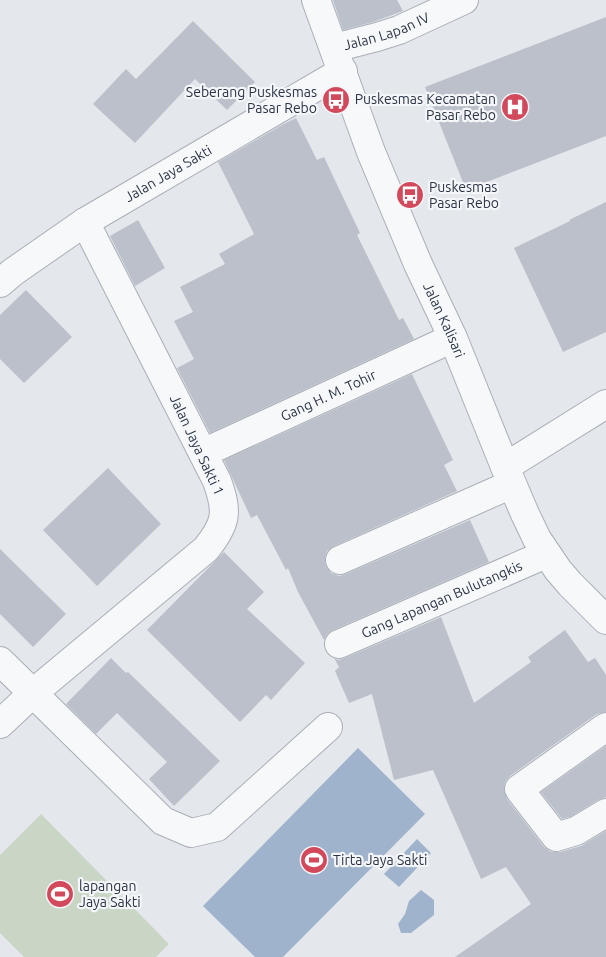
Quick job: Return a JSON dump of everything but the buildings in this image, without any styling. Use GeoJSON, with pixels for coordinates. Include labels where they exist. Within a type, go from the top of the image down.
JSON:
{"type":"FeatureCollection","features":[{"type":"Feature","properties":{"kind":"street","name":"Jalan Kalisari"},"geometry":{"type":"LineString","coordinates":[[316,0],[361,128],[418,264],[453,338],[508,476],[537,539],[546,554],[570,584],[606,620]]}},
{"type":"Feature","properties":{"kind":"street","name":"Jalan Lapan IV"},"geometry":{"type":"LineString","coordinates":[[338,59],[377,37],[399,30],[464,0]]}},
{"type":"Feature","properties":{"kind":"street","name":"Jalan Jaya Sakti"},"geometry":{"type":"LineString","coordinates":[[0,283],[85,222],[338,59]]}},
{"type":"Feature","properties":{"kind":"street","name":"Jalan Jaya Sakti 1"},"geometry":{"type":"LineString","coordinates":[[0,724],[33,693],[206,549],[216,536],[224,518],[223,498],[217,481],[85,222]]}},
{"type":"Feature","properties":{"kind":"street","name":"Gang H. M. Tohir"},"geometry":{"type":"LineString","coordinates":[[203,453],[453,338]]}},
{"type":"Feature","properties":{"kind":"street"},"geometry":{"type":"LineString","coordinates":[[340,560],[508,476],[606,404]]}},
{"type":"Feature","properties":{"kind":"street","name":"Gang Lapangan Bulutangkis"},"geometry":{"type":"LineString","coordinates":[[339,644],[546,554]]}},
{"type":"Feature","properties":{"kind":"street"},"geometry":{"type":"LineString","coordinates":[[0,661],[163,821],[192,833],[216,827],[328,727]]}},
{"type":"Feature","properties":{"kind":"street"},"geometry":{"type":"LineString","coordinates":[[606,727],[519,789],[556,837],[576,831],[606,813]]}},
{"type":"Feature","properties":{"kind":"green space","name":"lapangan Jaya Sakti"},"geometry":{"type":"Polygon","coordinates":[[[41,814],[169,944],[156,957],[24,957],[0,933],[0,855],[41,814]]]}},
{"type":"Feature","properties":{"kind":"water","name":"Tirta Jaya Sakti"},"geometry":{"type":"Polygon","coordinates":[[[358,748],[425,814],[283,957],[255,957],[203,906],[358,748]]]}},
{"type":"Feature","properties":{"kind":"water"},"geometry":{"type":"Polygon","coordinates":[[[417,839],[431,853],[399,887],[384,874],[417,839]]]}},
{"type":"Feature","properties":{"kind":"water"},"geometry":{"type":"Polygon","coordinates":[[[421,890],[434,900],[434,915],[411,933],[401,933],[398,924],[405,914],[409,901],[421,890]]]}},
{"type":"Feature","properties":{"kind":"place","name":"Seberang Puskesmas Pasar Rebo"},"geometry":{"type":"Point","coordinates":[336,100]}},
{"type":"Feature","properties":{"kind":"place","name":"Puskesmas Kecamatan Pasar Rebo"},"geometry":{"type":"Point","coordinates":[515,107]}},
{"type":"Feature","properties":{"kind":"place","name":"Puskesmas Pasar Rebo"},"geometry":{"type":"Point","coordinates":[410,195]}},
{"type":"Feature","properties":{"kind":"place","name":"Tirta Jaya Sakti"},"geometry":{"type":"Point","coordinates":[314,860]}},
{"type":"Feature","properties":{"kind":"place","name":"lapangan Jaya Sakti"},"geometry":{"type":"Point","coordinates":[60,894]}}]}
